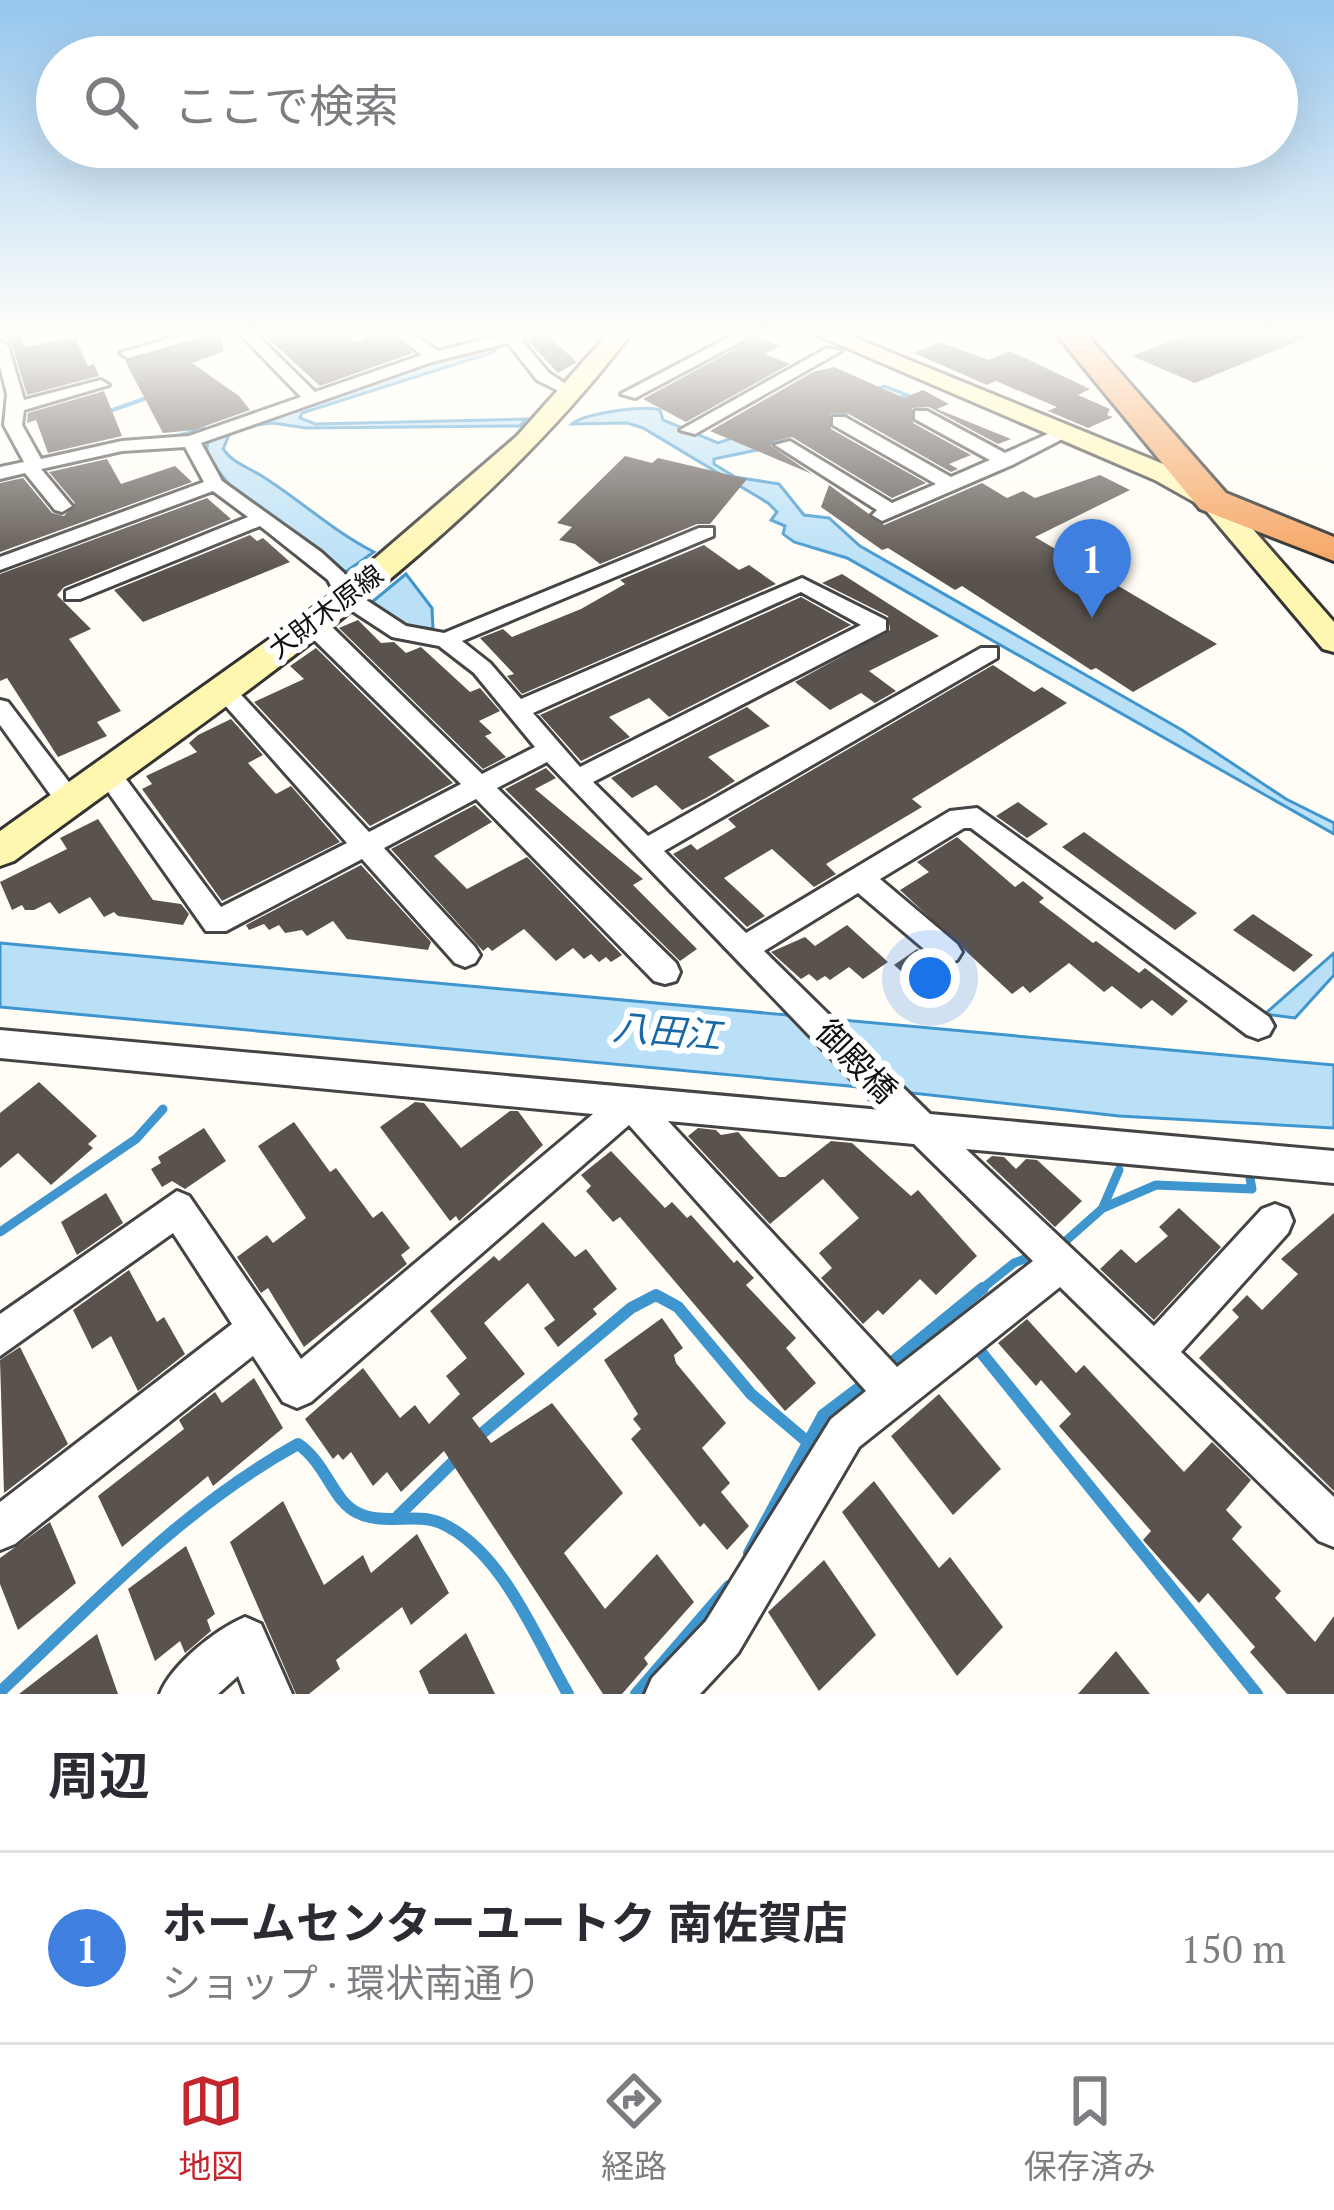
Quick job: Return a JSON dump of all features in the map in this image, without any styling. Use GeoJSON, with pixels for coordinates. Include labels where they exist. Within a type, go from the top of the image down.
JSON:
{"type":"FeatureCollection","features":[{"type":"Feature","properties":{"kind":"highway"},"geometry":{"type":"LineString","coordinates":[[1138,414],[1213,501],[1334,550]]}},
{"type":"Feature","properties":{"kind":"street"},"geometry":{"type":"LineString","coordinates":[[13,414],[32,460],[31,469],[62,506]]}},
{"type":"Feature","properties":{"kind":"street"},"geometry":{"type":"LineString","coordinates":[[0,473],[32,460],[205,436],[265,414]]}},
{"type":"Feature","properties":{"kind":"street","name":"大財木原線"},"geometry":{"type":"LineString","coordinates":[[0,851],[348,598],[459,504],[549,414]]}},
{"type":"Feature","properties":{"kind":"street"},"geometry":{"type":"LineString","coordinates":[[689,430],[715,414]]}},
{"type":"Feature","properties":{"kind":"street"},"geometry":{"type":"LineString","coordinates":[[1002,414],[1213,501],[1334,642]]}},
{"type":"Feature","properties":{"kind":"street"},"geometry":{"type":"LineString","coordinates":[[921,416],[1006,461]]}},
{"type":"Feature","properties":{"kind":"street"},"geometry":{"type":"LineString","coordinates":[[839,421],[952,485]]}},
{"type":"Feature","properties":{"kind":"street"},"geometry":{"type":"LineString","coordinates":[[205,436],[215,484],[338,577],[348,598],[400,632],[446,640],[706,532]]}},
{"type":"Feature","properties":{"kind":"street"},"geometry":{"type":"LineString","coordinates":[[784,445],[887,513],[1058,437]]}},
{"type":"Feature","properties":{"kind":"street"},"geometry":{"type":"LineString","coordinates":[[0,564],[215,484]]}},
{"type":"Feature","properties":{"kind":"street"},"geometry":{"type":"LineString","coordinates":[[73,595],[263,518]]}},
{"type":"Feature","properties":{"kind":"street"},"geometry":{"type":"LineString","coordinates":[[518,710],[802,584],[878,625],[577,780]]}},
{"type":"Feature","properties":{"kind":"street"},"geometry":{"type":"LineString","coordinates":[[312,625],[665,972]]}},
{"type":"Feature","properties":{"kind":"street","name":"御殿橋"},"geometry":{"type":"LineString","coordinates":[[446,640],[482,668],[577,780],[923,1130],[1334,1526]]}},
{"type":"Feature","properties":{"kind":"street"},"geometry":{"type":"LineString","coordinates":[[646,849],[989,653]]}},
{"type":"Feature","properties":{"kind":"street"},"geometry":{"type":"LineString","coordinates":[[223,689],[465,955]]}},
{"type":"Feature","properties":{"kind":"street"},"geometry":{"type":"LineString","coordinates":[[1,710],[69,801]]}},
{"type":"Feature","properties":{"kind":"street"},"geometry":{"type":"LineString","coordinates":[[108,773],[216,923],[549,750]]}},
{"type":"Feature","properties":{"kind":"street"},"geometry":{"type":"LineString","coordinates":[[745,948],[959,818],[977,818],[1258,1026]]}},
{"type":"Feature","properties":{"kind":"street"},"geometry":{"type":"LineString","coordinates":[[860,878],[947,952]]}},
{"type":"Feature","properties":{"kind":"street"},"geometry":{"type":"LineString","coordinates":[[0,1044],[1334,1167]]}},
{"type":"Feature","properties":{"kind":"street"},"geometry":{"type":"LineString","coordinates":[[0,1336],[177,1208],[297,1388],[630,1103]]}},
{"type":"Feature","properties":{"kind":"street"},"geometry":{"type":"LineString","coordinates":[[630,1103],[881,1380]]}},
{"type":"Feature","properties":{"kind":"street"},"geometry":{"type":"LineString","coordinates":[[1156,1352],[1275,1221]]}},
{"type":"Feature","properties":{"kind":"street"},"geometry":{"type":"LineString","coordinates":[[668,1694],[722,1637],[881,1380],[1051,1250]]}},
{"type":"Feature","properties":{"kind":"street"},"geometry":{"type":"LineString","coordinates":[[0,1529],[257,1329]]}},
{"type":"Feature","properties":{"kind":"street"},"geometry":{"type":"LineString","coordinates":[[183,1694],[245,1640],[269,1694]]}},
{"type":"Feature","properties":{"kind":"water"},"geometry":{"type":"Polygon","coordinates":[[[278,414],[302,414],[300,418],[315,424],[526,419],[520,426],[306,428],[273,423],[242,427],[278,414]]]}},
{"type":"Feature","properties":{"kind":"water"},"geometry":{"type":"Polygon","coordinates":[[[598,414],[661,414],[663,420],[718,443],[802,414],[844,414],[757,450],[714,459],[714,464],[735,477],[779,484],[804,515],[829,518],[860,546],[1182,730],[1286,799],[1334,823],[1334,834],[847,558],[794,542],[783,534],[785,526],[771,520],[777,512],[768,503],[643,428],[627,423],[572,424],[598,414]]]}},
{"type":"Feature","properties":{"kind":"water"},"geometry":{"type":"Polygon","coordinates":[[[225,432],[229,435],[223,449],[231,458],[374,552],[344,573],[232,488],[206,456],[208,439],[225,432]]]}},
{"type":"Feature","properties":{"kind":"water"},"geometry":{"type":"Polygon","coordinates":[[[406,574],[432,608],[433,629],[402,625],[372,602],[406,574]]]}},
{"type":"Feature","properties":{"kind":"water","name":"八田江"},"geometry":{"type":"Polygon","coordinates":[[[0,943],[1334,1065],[1334,1128],[1119,1116],[849,1086],[0,1007],[0,943]]]}},
{"type":"Feature","properties":{"kind":"water"},"geometry":{"type":"Polygon","coordinates":[[[1334,953],[1334,975],[1295,1018],[1265,1014],[1334,953]]]}},
{"type":"Feature","properties":{"kind":"building"},"geometry":{"type":"Polygon","coordinates":[[[28,414],[113,414],[122,436],[48,453],[36,420],[27,423],[28,414]]]}},
{"type":"Feature","properties":{"kind":"building"},"geometry":{"type":"Polygon","coordinates":[[[153,414],[239,414],[194,430],[163,433],[153,414]]]}},
{"type":"Feature","properties":{"kind":"building"},"geometry":{"type":"Polygon","coordinates":[[[671,414],[700,414],[686,422],[671,414]]]}},
{"type":"Feature","properties":{"kind":"building"},"geometry":{"type":"Polygon","coordinates":[[[740,414],[830,414],[831,429],[926,483],[892,498],[792,437],[771,446],[812,474],[710,431],[740,414]]]}},
{"type":"Feature","properties":{"kind":"building"},"geometry":{"type":"Polygon","coordinates":[[[849,414],[912,414],[913,423],[971,455],[949,464],[958,469],[951,472],[849,414]]]}},
{"type":"Feature","properties":{"kind":"building"},"geometry":{"type":"Polygon","coordinates":[[[942,414],[1011,439],[998,444],[942,414]]]}},
{"type":"Feature","properties":{"kind":"building"},"geometry":{"type":"Polygon","coordinates":[[[1055,414],[1113,417],[1088,428],[1055,414]]]}},
{"type":"Feature","properties":{"kind":"building"},"geometry":{"type":"Polygon","coordinates":[[[625,456],[652,463],[658,458],[747,479],[710,524],[697,524],[600,564],[575,544],[559,540],[572,527],[557,523],[625,456]]]}},
{"type":"Feature","properties":{"kind":"building"},"geometry":{"type":"Polygon","coordinates":[[[107,459],[121,484],[175,466],[192,482],[0,552],[0,483],[23,478],[52,513],[64,516],[75,503],[49,472],[107,459]]]}},
{"type":"Feature","properties":{"kind":"building"},"geometry":{"type":"Polygon","coordinates":[[[1100,475],[1130,490],[1035,537],[1217,644],[1133,692],[962,586],[955,590],[888,548],[882,550],[821,507],[829,485],[884,525],[982,483],[1007,498],[1023,491],[1035,498],[1100,475]]]}},
{"type":"Feature","properties":{"kind":"building"},"geometry":{"type":"Polygon","coordinates":[[[207,498],[231,519],[64,587],[57,595],[91,629],[69,639],[121,711],[97,722],[107,736],[58,757],[7,678],[0,681],[0,574],[207,498]]]}},
{"type":"Feature","properties":{"kind":"building"},"geometry":{"type":"Polygon","coordinates":[[[250,535],[257,541],[263,538],[290,562],[143,622],[114,590],[250,535]]]}},
{"type":"Feature","properties":{"kind":"building"},"geometry":{"type":"Polygon","coordinates":[[[704,545],[739,570],[749,565],[776,584],[522,694],[507,676],[514,674],[480,638],[503,629],[512,637],[581,609],[625,584],[620,580],[704,545]]]}},
{"type":"Feature","properties":{"kind":"building"},"geometry":{"type":"Polygon","coordinates":[[[842,574],[939,636],[869,671],[896,691],[875,703],[861,693],[830,710],[795,682],[890,630],[888,616],[822,583],[842,574]]]}},
{"type":"Feature","properties":{"kind":"building"},"geometry":{"type":"Polygon","coordinates":[[[801,597],[851,625],[669,717],[649,698],[609,717],[630,737],[581,761],[540,715],[801,597]]]}},
{"type":"Feature","properties":{"kind":"building"},"geometry":{"type":"Polygon","coordinates":[[[358,620],[381,643],[394,642],[406,653],[421,647],[470,692],[480,688],[500,711],[479,721],[492,733],[485,736],[506,757],[483,769],[339,628],[358,620]]]}},
{"type":"Feature","properties":{"kind":"building"},"geometry":{"type":"Polygon","coordinates":[[[316,648],[453,783],[370,826],[254,702],[304,679],[290,666],[316,648]]]}},
{"type":"Feature","properties":{"kind":"building"},"geometry":{"type":"Polygon","coordinates":[[[993,665],[1034,692],[1042,687],[1067,703],[912,799],[922,807],[826,864],[836,874],[814,887],[772,849],[724,878],[765,916],[747,927],[673,854],[691,844],[697,850],[736,827],[728,819],[993,665]]]}},
{"type":"Feature","properties":{"kind":"building"},"geometry":{"type":"Polygon","coordinates":[[[747,707],[770,726],[708,757],[735,781],[706,798],[682,810],[656,785],[632,798],[611,778],[747,707]]]}},
{"type":"Feature","properties":{"kind":"building"},"geometry":{"type":"Polygon","coordinates":[[[231,719],[263,755],[248,763],[276,794],[291,786],[340,842],[222,901],[142,789],[152,784],[146,776],[197,752],[189,743],[198,735],[231,719]]]}},
{"type":"Feature","properties":{"kind":"building"},"geometry":{"type":"Polygon","coordinates":[[[546,768],[556,778],[535,789],[643,879],[633,885],[697,949],[680,961],[505,789],[546,768]]]}},
{"type":"Feature","properties":{"kind":"building"},"geometry":{"type":"Polygon","coordinates":[[[1018,802],[1048,824],[1027,838],[996,816],[1018,802]]]}},
{"type":"Feature","properties":{"kind":"building"},"geometry":{"type":"Polygon","coordinates":[[[475,805],[492,822],[434,856],[467,889],[527,857],[622,955],[599,962],[591,954],[584,959],[573,948],[556,961],[524,929],[492,951],[488,947],[483,951],[391,849],[475,805]]]}},
{"type":"Feature","properties":{"kind":"building"},"geometry":{"type":"Polygon","coordinates":[[[98,819],[153,900],[181,904],[189,914],[183,925],[114,912],[104,917],[90,897],[59,914],[50,902],[34,910],[22,905],[12,910],[0,882],[67,849],[60,838],[98,819]]]}},
{"type":"Feature","properties":{"kind":"building"},"geometry":{"type":"Polygon","coordinates":[[[1084,832],[1197,913],[1175,930],[1062,847],[1084,832]]]}},
{"type":"Feature","properties":{"kind":"building"},"geometry":{"type":"Polygon","coordinates":[[[957,837],[1015,887],[1023,881],[1044,898],[1039,902],[1093,943],[1139,973],[1145,968],[1188,1001],[1172,1016],[1152,1000],[1141,1009],[1112,986],[1104,992],[1069,963],[1030,993],[1023,986],[1012,994],[900,890],[929,872],[917,862],[957,837]]]}},
{"type":"Feature","properties":{"kind":"building"},"geometry":{"type":"Polygon","coordinates":[[[361,865],[431,942],[428,950],[347,939],[333,921],[307,936],[302,930],[285,933],[279,925],[249,930],[246,925],[361,865]]]}},
{"type":"Feature","properties":{"kind":"building"},"geometry":{"type":"Polygon","coordinates":[[[1253,914],[1313,955],[1294,972],[1233,930],[1253,914]]]}},
{"type":"Feature","properties":{"kind":"building"},"geometry":{"type":"Polygon","coordinates":[[[847,925],[888,962],[863,979],[849,967],[830,980],[825,976],[817,981],[809,974],[801,979],[771,952],[805,937],[815,946],[847,925]]]}},
{"type":"Feature","properties":{"kind":"building"},"geometry":{"type":"Polygon","coordinates":[[[917,949],[945,968],[919,987],[894,965],[917,949]]]}},
{"type":"Feature","properties":{"kind":"building"},"geometry":{"type":"Polygon","coordinates":[[[39,1082],[97,1136],[88,1144],[93,1148],[51,1185],[18,1153],[0,1168],[0,1113],[39,1082]]]}},
{"type":"Feature","properties":{"kind":"building"},"geometry":{"type":"Polygon","coordinates":[[[415,1102],[424,1103],[461,1148],[510,1111],[518,1111],[543,1145],[459,1221],[456,1216],[450,1221],[380,1127],[415,1102]]]}},
{"type":"Feature","properties":{"kind":"building"},"geometry":{"type":"Polygon","coordinates":[[[294,1122],[330,1172],[336,1168],[373,1218],[382,1211],[410,1248],[401,1255],[407,1264],[304,1347],[268,1288],[261,1293],[237,1257],[267,1235],[273,1243],[306,1218],[258,1146],[294,1122]]]}},
{"type":"Feature","properties":{"kind":"building"},"geometry":{"type":"Polygon","coordinates":[[[204,1128],[226,1161],[185,1189],[172,1181],[162,1187],[151,1169],[161,1163],[158,1157],[204,1128]]]}},
{"type":"Feature","properties":{"kind":"building"},"geometry":{"type":"Polygon","coordinates":[[[698,1128],[721,1135],[738,1132],[779,1177],[831,1141],[852,1143],[911,1196],[918,1190],[977,1256],[936,1295],[920,1279],[883,1315],[878,1310],[863,1324],[821,1278],[832,1268],[819,1253],[859,1218],[823,1179],[770,1224],[688,1136],[698,1128]]]}},
{"type":"Feature","properties":{"kind":"building"},"geometry":{"type":"Polygon","coordinates":[[[611,1151],[665,1208],[672,1202],[687,1218],[691,1215],[734,1263],[737,1260],[754,1278],[746,1285],[796,1338],[786,1348],[816,1383],[785,1411],[620,1217],[613,1222],[586,1191],[591,1186],[581,1175],[611,1151]]]}},
{"type":"Feature","properties":{"kind":"building"},"geometry":{"type":"Polygon","coordinates":[[[1004,1157],[1016,1169],[1026,1159],[1037,1160],[1082,1201],[1055,1227],[986,1161],[1004,1157]]]}},
{"type":"Feature","properties":{"kind":"building"},"geometry":{"type":"Polygon","coordinates":[[[106,1193],[123,1223],[77,1255],[61,1222],[106,1193]]]}},
{"type":"Feature","properties":{"kind":"building"},"geometry":{"type":"Polygon","coordinates":[[[1179,1208],[1221,1247],[1154,1320],[1100,1269],[1121,1249],[1136,1263],[1168,1236],[1159,1227],[1179,1208]]]}},
{"type":"Feature","properties":{"kind":"building"},"geometry":{"type":"Polygon","coordinates":[[[1334,1213],[1334,1491],[1199,1358],[1239,1317],[1232,1310],[1247,1295],[1262,1310],[1298,1274],[1281,1259],[1334,1213]]]}},
{"type":"Feature","properties":{"kind":"building"},"geometry":{"type":"Polygon","coordinates":[[[543,1222],[575,1257],[586,1249],[617,1289],[593,1309],[597,1314],[558,1347],[544,1328],[555,1320],[528,1283],[484,1323],[525,1374],[472,1418],[491,1443],[552,1403],[623,1493],[564,1553],[605,1609],[657,1554],[694,1602],[644,1658],[648,1664],[622,1694],[603,1694],[444,1451],[401,1492],[387,1472],[373,1486],[351,1452],[343,1460],[338,1454],[333,1459],[305,1419],[363,1368],[400,1418],[415,1405],[429,1424],[460,1394],[446,1376],[467,1358],[430,1311],[494,1256],[499,1261],[543,1222]]]}},
{"type":"Feature","properties":{"kind":"building"},"geometry":{"type":"Polygon","coordinates":[[[129,1270],[157,1322],[164,1317],[185,1354],[138,1391],[111,1336],[92,1349],[73,1310],[129,1270]]]}},
{"type":"Feature","properties":{"kind":"building"},"geometry":{"type":"Polygon","coordinates":[[[662,1318],[683,1348],[674,1355],[676,1363],[726,1423],[702,1448],[730,1483],[721,1492],[749,1526],[727,1550],[704,1523],[700,1527],[631,1439],[641,1429],[633,1419],[638,1414],[604,1360],[662,1318]]]}},
{"type":"Feature","properties":{"kind":"building"},"geometry":{"type":"Polygon","coordinates":[[[1027,1319],[1076,1373],[1084,1365],[1184,1472],[1212,1442],[1251,1480],[1226,1510],[1242,1527],[1232,1539],[1281,1591],[1275,1598],[1315,1642],[1334,1616],[1334,1694],[1287,1694],[1250,1652],[1255,1647],[1208,1593],[1199,1603],[1143,1540],[1151,1531],[1059,1426],[1071,1414],[1041,1380],[1036,1386],[998,1343],[1027,1319]]]}},
{"type":"Feature","properties":{"kind":"building"},"geometry":{"type":"Polygon","coordinates":[[[20,1347],[68,1444],[4,1493],[0,1360],[20,1347]]]}},
{"type":"Feature","properties":{"kind":"building"},"geometry":{"type":"Polygon","coordinates":[[[254,1378],[283,1428],[213,1486],[208,1476],[122,1547],[98,1496],[184,1429],[179,1420],[215,1392],[222,1403],[254,1378]]]}},
{"type":"Feature","properties":{"kind":"building"},"geometry":{"type":"Polygon","coordinates":[[[939,1394],[1001,1469],[953,1515],[891,1436],[939,1394]]]}},
{"type":"Feature","properties":{"kind":"building"},"geometry":{"type":"Polygon","coordinates":[[[874,1481],[939,1568],[950,1557],[1003,1627],[957,1676],[842,1512],[874,1481]]]}},
{"type":"Feature","properties":{"kind":"building"},"geometry":{"type":"Polygon","coordinates":[[[283,1501],[324,1585],[363,1555],[371,1573],[417,1534],[449,1593],[411,1625],[402,1607],[336,1660],[340,1669],[309,1694],[296,1694],[230,1542],[283,1501]]]}},
{"type":"Feature","properties":{"kind":"building"},"geometry":{"type":"Polygon","coordinates":[[[50,1522],[76,1583],[18,1630],[0,1584],[0,1558],[50,1522]]]}},
{"type":"Feature","properties":{"kind":"building"},"geometry":{"type":"Polygon","coordinates":[[[186,1546],[215,1614],[207,1620],[211,1631],[185,1653],[180,1641],[155,1661],[128,1589],[186,1546]]]}},
{"type":"Feature","properties":{"kind":"building"},"geometry":{"type":"Polygon","coordinates":[[[824,1560],[876,1635],[819,1691],[768,1612],[824,1560]]]}},
{"type":"Feature","properties":{"kind":"building"},"geometry":{"type":"Polygon","coordinates":[[[466,1633],[495,1694],[429,1694],[419,1671],[466,1633]]]}},
{"type":"Feature","properties":{"kind":"building"},"geometry":{"type":"Polygon","coordinates":[[[97,1634],[118,1694],[19,1694],[97,1634]]]}},
{"type":"Feature","properties":{"kind":"building"},"geometry":{"type":"Polygon","coordinates":[[[1116,1651],[1150,1694],[1078,1694],[1116,1651]]]}},
{"type":"Feature","properties":{"kind":"waterway"},"geometry":{"type":"LineString","coordinates":[[172,438],[204,429]]}},
{"type":"Feature","properties":{"kind":"waterway"},"geometry":{"type":"LineString","coordinates":[[31,461],[63,454]]}},
{"type":"Feature","properties":{"kind":"waterway"},"geometry":{"type":"LineString","coordinates":[[0,1232],[136,1139],[163,1109]]}},
{"type":"Feature","properties":{"kind":"waterway"},"geometry":{"type":"LineString","coordinates":[[1103,1207],[1119,1170]]}},
{"type":"Feature","properties":{"kind":"waterway"},"geometry":{"type":"LineString","coordinates":[[1060,1246],[1103,1208],[1156,1185],[1252,1189],[1249,1173]]}},
{"type":"Feature","properties":{"kind":"waterway"},"geometry":{"type":"LineString","coordinates":[[979,1291],[1014,1263],[1035,1255]]}},
{"type":"Feature","properties":{"kind":"waterway"},"geometry":{"type":"LineString","coordinates":[[885,1368],[983,1288]]}},
{"type":"Feature","properties":{"kind":"waterway"},"geometry":{"type":"LineString","coordinates":[[480,1435],[631,1308],[656,1295],[678,1307],[751,1394],[808,1443]]}},
{"type":"Feature","properties":{"kind":"waterway"},"geometry":{"type":"LineString","coordinates":[[980,1351],[1257,1694]]}},
{"type":"Feature","properties":{"kind":"waterway"},"geometry":{"type":"LineString","coordinates":[[808,1443],[823,1415],[868,1381]]}},
{"type":"Feature","properties":{"kind":"waterway"},"geometry":{"type":"LineString","coordinates":[[749,1553],[808,1443]]}},
{"type":"Feature","properties":{"kind":"waterway"},"geometry":{"type":"LineString","coordinates":[[0,1692],[178,1527],[298,1444],[349,1508],[368,1517],[441,1523],[463,1536],[516,1598],[568,1694]]}},
{"type":"Feature","properties":{"kind":"waterway"},"geometry":{"type":"LineString","coordinates":[[398,1516],[456,1459]]}},
{"type":"Feature","properties":{"kind":"waterway"},"geometry":{"type":"LineString","coordinates":[[636,1694],[729,1586]]}},
{"type":"Feature","properties":{"kind":"place","name":"ホームセンターユートク 南佐賀店"},"geometry":{"type":"Point","coordinates":[1092,618]}}]}
